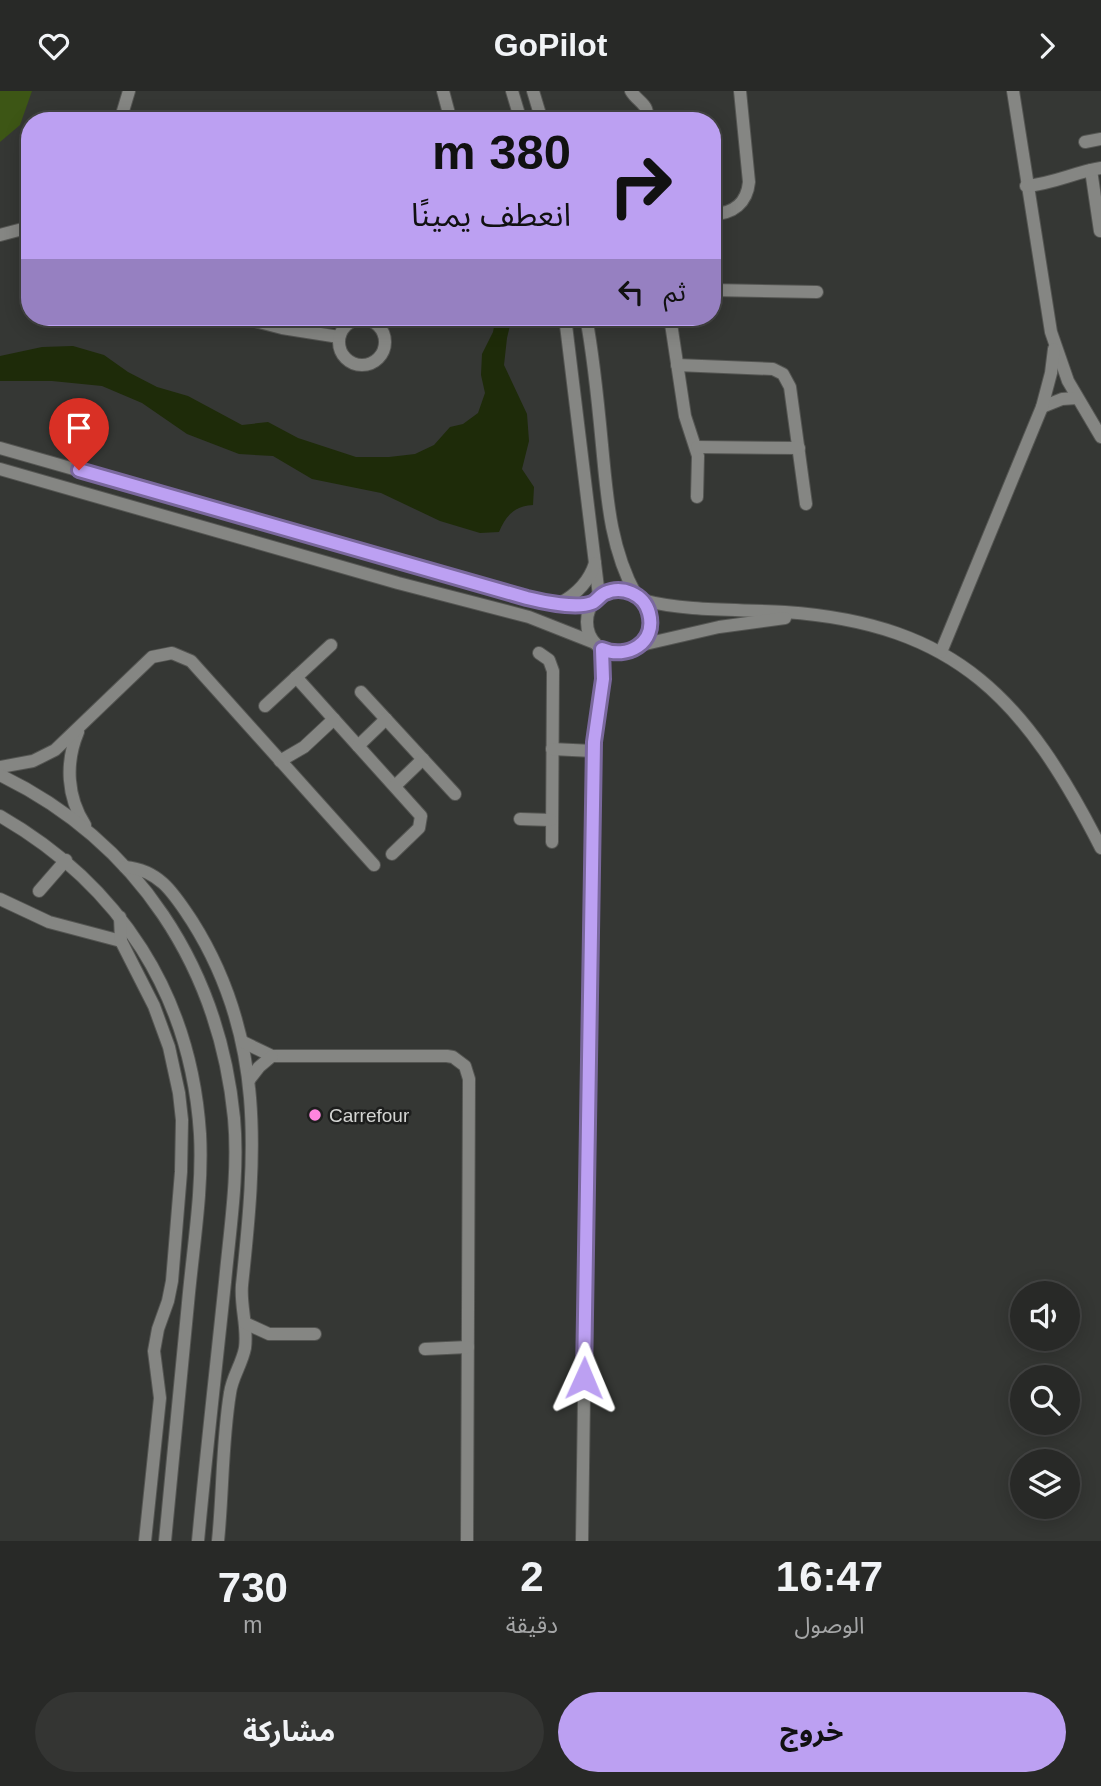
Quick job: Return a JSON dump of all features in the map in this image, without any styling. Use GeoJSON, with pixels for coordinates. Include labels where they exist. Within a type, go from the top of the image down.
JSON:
{"type":"FeatureCollection","features":[{"type":"Feature","properties":{"kind":"street"},"geometry":{"type":"LineString","coordinates":[[123,112],[129,91]]}},
{"type":"Feature","properties":{"kind":"street"},"geometry":{"type":"LineString","coordinates":[[443,91],[449,112]]}},
{"type":"Feature","properties":{"kind":"street"},"geometry":{"type":"LineString","coordinates":[[512,91],[518,112]]}},
{"type":"Feature","properties":{"kind":"street"},"geometry":{"type":"LineString","coordinates":[[533,91],[539,112]]}},
{"type":"Feature","properties":{"kind":"street"},"geometry":{"type":"LineString","coordinates":[[631,91],[648,112]]}},
{"type":"Feature","properties":{"kind":"street"},"geometry":{"type":"LineString","coordinates":[[721,212],[733,210],[745,198],[750,182],[740,91]]}},
{"type":"Feature","properties":{"kind":"street"},"geometry":{"type":"LineString","coordinates":[[1013,91],[1047,317],[1055,345],[1077,398],[1101,436]]}},
{"type":"Feature","properties":{"kind":"street"},"geometry":{"type":"LineString","coordinates":[[1085,142],[1101,139]]}},
{"type":"Feature","properties":{"kind":"street"},"geometry":{"type":"LineString","coordinates":[[1026,186],[1052,183],[1069,175],[1096,169],[1100,231]]}},
{"type":"Feature","properties":{"kind":"street"},"geometry":{"type":"LineString","coordinates":[[0,235],[21,229]]}},
{"type":"Feature","properties":{"kind":"street"},"geometry":{"type":"LineString","coordinates":[[721,290],[817,292]]}},
{"type":"Feature","properties":{"kind":"street"},"geometry":{"type":"LineString","coordinates":[[274,326],[340,337]]}},
{"type":"Feature","properties":{"kind":"street"},"geometry":{"type":"LineString","coordinates":[[566,326],[587,509],[596,559],[596,600],[588,612],[587,623],[589,633],[598,646],[603,679],[593,751],[582,1541]]}},
{"type":"Feature","properties":{"kind":"street"},"geometry":{"type":"LineString","coordinates":[[587,326],[610,523],[619,560],[639,598],[647,607],[650,623],[649,631],[641,645]]}},
{"type":"Feature","properties":{"kind":"street"},"geometry":{"type":"LineString","coordinates":[[671,326],[686,422],[697,447],[697,497]]}},
{"type":"Feature","properties":{"kind":"street"},"geometry":{"type":"LineString","coordinates":[[940,652],[1042,407],[1050,380],[1055,345]]}},
{"type":"Feature","properties":{"kind":"street"},"geometry":{"type":"LineString","coordinates":[[677,365],[773,369],[787,378],[806,504]]}},
{"type":"Feature","properties":{"kind":"street"},"geometry":{"type":"LineString","coordinates":[[1042,407],[1062,399],[1077,398]]}},
{"type":"Feature","properties":{"kind":"street"},"geometry":{"type":"LineString","coordinates":[[697,447],[799,448]]}},
{"type":"Feature","properties":{"kind":"street"},"geometry":{"type":"LineString","coordinates":[[0,448],[527,598],[560,604],[596,600],[617,590],[639,598],[689,609],[786,612],[830,617],[866,623],[902,634],[940,652],[981,680],[1022,721],[1071,792],[1101,848]]}},
{"type":"Feature","properties":{"kind":"street"},"geometry":{"type":"LineString","coordinates":[[0,469],[385,579],[529,617],[610,653],[627,653],[641,645],[719,627],[802,615]]}},
{"type":"Feature","properties":{"kind":"street"},"geometry":{"type":"LineString","coordinates":[[560,604],[587,581],[596,559]]}},
{"type":"Feature","properties":{"kind":"street"},"geometry":{"type":"LineString","coordinates":[[265,706],[331,645]]}},
{"type":"Feature","properties":{"kind":"street"},"geometry":{"type":"LineString","coordinates":[[0,767],[21,764],[44,756],[64,743],[152,657],[172,653],[191,661],[374,865]]}},
{"type":"Feature","properties":{"kind":"street"},"geometry":{"type":"LineString","coordinates":[[539,653],[545,655],[552,665],[552,842]]}},
{"type":"Feature","properties":{"kind":"street"},"geometry":{"type":"LineString","coordinates":[[296,677],[419,813],[419,828],[392,854]]}},
{"type":"Feature","properties":{"kind":"street"},"geometry":{"type":"LineString","coordinates":[[361,692],[455,794]]}},
{"type":"Feature","properties":{"kind":"street"},"geometry":{"type":"LineString","coordinates":[[280,761],[304,747],[334,719]]}},
{"type":"Feature","properties":{"kind":"street"},"geometry":{"type":"LineString","coordinates":[[358,746],[386,719]]}},
{"type":"Feature","properties":{"kind":"street"},"geometry":{"type":"LineString","coordinates":[[83,723],[72,749],[70,781],[75,805],[89,831]]}},
{"type":"Feature","properties":{"kind":"street"},"geometry":{"type":"LineString","coordinates":[[552,749],[593,751]]}},
{"type":"Feature","properties":{"kind":"street"},"geometry":{"type":"LineString","coordinates":[[395,786],[423,759]]}},
{"type":"Feature","properties":{"kind":"street"},"geometry":{"type":"LineString","coordinates":[[0,775],[49,803],[89,831],[125,867],[172,928],[206,994],[226,1062],[235,1150],[232,1212],[198,1541]]}},
{"type":"Feature","properties":{"kind":"street"},"geometry":{"type":"LineString","coordinates":[[0,816],[66,860],[120,917],[156,972],[182,1033],[192,1076],[200,1136],[197,1207],[165,1541]]}},
{"type":"Feature","properties":{"kind":"street"},"geometry":{"type":"LineString","coordinates":[[520,819],[551,820]]}},
{"type":"Feature","properties":{"kind":"street"},"geometry":{"type":"LineString","coordinates":[[39,891],[66,860]]}},
{"type":"Feature","properties":{"kind":"street"},"geometry":{"type":"LineString","coordinates":[[125,867],[152,873],[167,886],[199,933],[216,964],[243,1042],[253,1143],[251,1201],[241,1298],[245,1347],[230,1390],[218,1541]]}},
{"type":"Feature","properties":{"kind":"street"},"geometry":{"type":"LineString","coordinates":[[0,899],[49,922],[121,941]]}},
{"type":"Feature","properties":{"kind":"street"},"geometry":{"type":"LineString","coordinates":[[120,917],[121,941],[162,1026],[174,1068],[182,1119],[181,1172],[172,1282],[166,1310],[155,1340],[160,1398],[145,1541]]}},
{"type":"Feature","properties":{"kind":"street"},"geometry":{"type":"LineString","coordinates":[[206,994],[216,964]]}},
{"type":"Feature","properties":{"kind":"street"},"geometry":{"type":"LineString","coordinates":[[243,1042],[272,1056],[447,1056],[465,1066],[469,1079],[467,1541]]}},
{"type":"Feature","properties":{"kind":"street"},"geometry":{"type":"LineString","coordinates":[[248,1080],[272,1056]]}},
{"type":"Feature","properties":{"kind":"street"},"geometry":{"type":"LineString","coordinates":[[245,1322],[269,1335]]}},
{"type":"Feature","properties":{"kind":"street"},"geometry":{"type":"LineString","coordinates":[[245,1347],[269,1335],[315,1335]]}},
{"type":"Feature","properties":{"kind":"street"},"geometry":{"type":"LineString","coordinates":[[425,1353],[468,1351]]}},
{"type":"Feature","properties":{"kind":"street"},"geometry":{"type":"LineString","coordinates":[[200,1520],[220,1521]]}},
{"type":"Feature","properties":{"kind":"green space"},"geometry":{"type":"Polygon","coordinates":[[[0,91],[32,91],[25,112],[21,112],[20,125],[0,142],[0,91]]]}},
{"type":"Feature","properties":{"kind":"shaded area"},"geometry":{"type":"Polygon","coordinates":[[[494,326],[510,326],[504,365],[527,414],[529,441],[522,469],[534,487],[533,505],[521,507],[512,513],[499,532],[480,533],[440,521],[381,493],[312,479],[273,456],[239,454],[187,434],[142,403],[102,386],[52,381],[0,381],[0,356],[42,347],[73,346],[104,355],[128,372],[157,387],[188,396],[242,425],[268,422],[298,438],[356,457],[389,457],[415,454],[434,445],[450,427],[463,424],[478,413],[485,393],[481,375],[482,354],[494,326]]]}},
{"type":"Feature","properties":{"kind":"place","name":"Carrefour"},"geometry":{"type":"Point","coordinates":[315,1115]}},
{"type":"Feature","properties":{"kind":"route"},"geometry":{"type":"LineString","coordinates":[[79,470],[538,601],[560,604],[593,603],[599,596],[617,590],[636,595],[647,607],[650,615],[649,631],[641,645],[627,653],[618,654],[602,649],[603,679],[593,751],[584,1378]]}}]}
